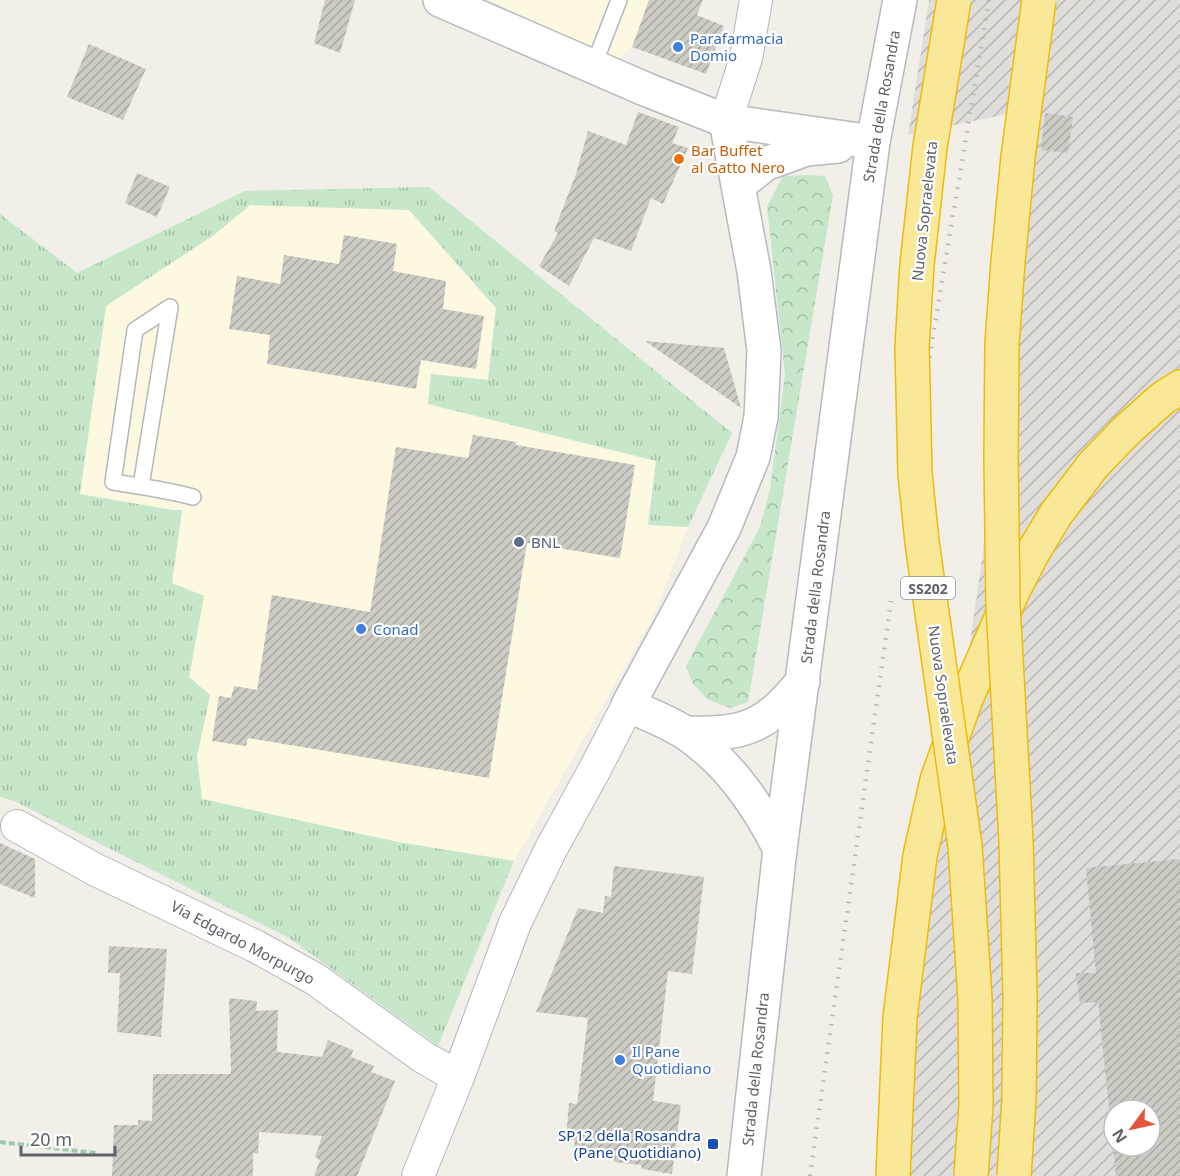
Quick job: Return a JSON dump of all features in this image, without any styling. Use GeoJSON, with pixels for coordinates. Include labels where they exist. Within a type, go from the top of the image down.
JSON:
{"type":"FeatureCollection","features":[{"type":"Feature","properties":{"kind":"highway","name":"Nuova Sopraelevata"},"geometry":{"type":"LineString","coordinates":[[954,0],[930,147],[917,265],[912,359],[915,473],[922,542],[966,857],[975,999],[976,1106],[971,1176]]}},
{"type":"Feature","properties":{"kind":"highway"},"geometry":{"type":"LineString","coordinates":[[1014,1176],[1020,996],[1016,841],[1003,594],[1002,344],[1018,157],[1039,0]]}},
{"type":"Feature","properties":{"kind":"highway"},"geometry":{"type":"LineString","coordinates":[[893,1176],[900,1017],[920,856],[937,780],[966,699],[1012,593],[1056,514],[1094,464],[1128,429],[1163,398],[1180,387]]}},
{"type":"Feature","properties":{"kind":"street"},"geometry":{"type":"LineString","coordinates":[[440,0],[593,67],[726,121],[873,142]]}},
{"type":"Feature","properties":{"kind":"street"},"geometry":{"type":"LineString","coordinates":[[418,1176],[458,1077],[515,923],[551,849],[724,528],[753,458],[761,417],[764,351],[754,271],[726,121],[746,58],[756,0]]}},
{"type":"Feature","properties":{"kind":"street","name":"Strada della Rosandra"},"geometry":{"type":"LineString","coordinates":[[744,1176],[780,849],[873,142],[900,0]]}},
{"type":"Feature","properties":{"kind":"street"},"geometry":{"type":"LineString","coordinates":[[739,185],[765,164],[806,149],[873,142]]}},
{"type":"Feature","properties":{"kind":"street"},"geometry":{"type":"LineString","coordinates":[[686,733],[709,734],[755,724],[775,712],[803,681]]}},
{"type":"Feature","properties":{"kind":"street"},"geometry":{"type":"LineString","coordinates":[[628,705],[686,733],[712,754],[744,789],[765,819],[780,849]]}},
{"type":"Feature","properties":{"kind":"street","name":"Via Edgardo Morpurgo"},"geometry":{"type":"LineString","coordinates":[[17,826],[96,870],[255,946],[315,979],[423,1058],[458,1077]]}},
{"type":"Feature","properties":{"kind":"lane"},"geometry":{"type":"LineString","coordinates":[[593,67],[619,0]]}},
{"type":"Feature","properties":{"kind":"lane"},"geometry":{"type":"LineString","coordinates":[[141,486],[170,307],[135,330],[113,482],[141,486],[165,489],[193,497]]}},
{"type":"Feature","properties":{"kind":"path"},"geometry":{"type":"LineString","coordinates":[[0,1142],[96,1153]]}},
{"type":"Feature","properties":{"kind":"shaded area"},"geometry":{"type":"Polygon","coordinates":[[[489,0],[703,0],[698,15],[724,26],[706,74],[632,47],[620,58],[599,53],[489,0]]]}},
{"type":"Feature","properties":{"kind":"shaded area"},"geometry":{"type":"Polygon","coordinates":[[[929,0],[1180,0],[1180,1176],[887,1176],[944,824],[981,566],[1039,107],[908,135],[929,0]]]}},
{"type":"Feature","properties":{"kind":"shaded area"},"geometry":{"type":"Polygon","coordinates":[[[250,205],[409,210],[496,308],[488,380],[431,374],[428,404],[656,461],[648,525],[688,527],[653,617],[514,861],[398,842],[202,799],[197,757],[210,695],[189,677],[204,596],[172,583],[182,511],[80,495],[106,306],[214,235],[250,205]]]}},
{"type":"Feature","properties":{"kind":"green space"},"geometry":{"type":"Polygon","coordinates":[[[783,176],[825,176],[833,195],[748,702],[731,708],[708,700],[693,684],[686,666],[760,527],[770,489],[785,375],[767,206],[783,176]]]}},
{"type":"Feature","properties":{"kind":"green space"},"geometry":{"type":"Polygon","coordinates":[[[429,187],[732,433],[688,527],[648,525],[656,461],[428,404],[431,374],[488,380],[496,308],[409,210],[250,205],[214,235],[106,306],[80,494],[182,510],[172,583],[204,596],[189,677],[210,695],[197,756],[202,799],[398,842],[514,861],[438,1046],[289,938],[14,801],[0,797],[0,214],[77,273],[245,191],[429,187]]]}},
{"type":"Feature","properties":{"kind":"building"},"geometry":{"type":"Polygon","coordinates":[[[325,0],[355,0],[340,53],[314,43],[325,0]]]}},
{"type":"Feature","properties":{"kind":"building"},"geometry":{"type":"Polygon","coordinates":[[[649,0],[703,0],[697,15],[724,26],[706,74],[632,47],[649,0]]]}},
{"type":"Feature","properties":{"kind":"building"},"geometry":{"type":"Polygon","coordinates":[[[89,44],[146,69],[123,120],[67,97],[89,44]]]}},
{"type":"Feature","properties":{"kind":"building"},"geometry":{"type":"Polygon","coordinates":[[[638,112],[679,127],[672,143],[688,148],[663,204],[651,198],[631,251],[594,238],[569,286],[539,266],[558,233],[554,231],[576,174],[588,131],[626,145],[638,112]]]}},
{"type":"Feature","properties":{"kind":"building"},"geometry":{"type":"Polygon","coordinates":[[[1045,113],[1073,117],[1068,153],[1041,150],[1045,113]]]}},
{"type":"Feature","properties":{"kind":"building"},"geometry":{"type":"Polygon","coordinates":[[[137,173],[170,187],[157,217],[125,203],[137,173]]]}},
{"type":"Feature","properties":{"kind":"building"},"geometry":{"type":"Polygon","coordinates":[[[344,235],[397,244],[393,271],[446,281],[443,309],[484,316],[476,369],[421,360],[416,389],[267,364],[270,335],[229,329],[237,276],[280,284],[284,255],[339,264],[344,235]]]}},
{"type":"Feature","properties":{"kind":"building"},"geometry":{"type":"Polygon","coordinates":[[[645,341],[724,348],[741,408],[645,341]]]}},
{"type":"Feature","properties":{"kind":"building"},"geometry":{"type":"Polygon","coordinates":[[[473,435],[516,442],[516,445],[635,465],[620,558],[527,543],[489,778],[248,738],[246,746],[212,741],[219,696],[231,698],[234,686],[257,690],[272,595],[370,612],[396,447],[468,458],[473,435]]]}},
{"type":"Feature","properties":{"kind":"building"},"geometry":{"type":"Polygon","coordinates":[[[0,843],[35,859],[35,898],[0,884],[0,843]]]}},
{"type":"Feature","properties":{"kind":"building"},"geometry":{"type":"Polygon","coordinates":[[[1180,859],[1180,1176],[1116,1176],[1114,1158],[1162,1158],[1162,1098],[1108,1098],[1098,1002],[1080,1003],[1076,973],[1096,973],[1086,868],[1180,859]]]}},
{"type":"Feature","properties":{"kind":"building","name":"Il Pane Quotidiano"},"geometry":{"type":"Polygon","coordinates":[[[614,866],[704,877],[692,974],[668,971],[653,1101],[681,1105],[672,1174],[642,1169],[641,1165],[614,1162],[614,1155],[574,1150],[575,1140],[566,1139],[569,1103],[577,1104],[588,1018],[536,1012],[578,908],[603,913],[605,896],[611,897],[614,866]]]}},
{"type":"Feature","properties":{"kind":"building"},"geometry":{"type":"Polygon","coordinates":[[[109,946],[167,949],[161,1037],[117,1032],[120,973],[108,973],[109,946]]]}},
{"type":"Feature","properties":{"kind":"building"},"geometry":{"type":"Polygon","coordinates":[[[229,998],[257,1001],[256,1011],[278,1010],[277,1052],[322,1057],[328,1040],[353,1050],[351,1057],[374,1066],[371,1072],[395,1081],[357,1176],[314,1176],[320,1160],[315,1157],[322,1136],[259,1132],[258,1154],[253,1153],[253,1176],[112,1176],[114,1125],[138,1125],[138,1120],[152,1121],[153,1074],[231,1074],[229,998]]]}},
{"type":"Feature","properties":{"kind":"railway"},"geometry":{"type":"LineString","coordinates":[[923,395],[989,0]]}},
{"type":"Feature","properties":{"kind":"railway"},"geometry":{"type":"LineString","coordinates":[[810,1176],[891,601]]}},
{"type":"Feature","properties":{"kind":"place","name":"Parafarmacia Domio"},"geometry":{"type":"Point","coordinates":[678,47]}},
{"type":"Feature","properties":{"kind":"place","name":"Bar Buffet al Gatto Nero"},"geometry":{"type":"Point","coordinates":[679,159]}},
{"type":"Feature","properties":{"kind":"place","name":"BNL"},"geometry":{"type":"Point","coordinates":[519,542]}},
{"type":"Feature","properties":{"kind":"place","name":"Conad"},"geometry":{"type":"Point","coordinates":[361,629]}},
{"type":"Feature","properties":{"kind":"place","name":"Il Pane Quotidiano"},"geometry":{"type":"Point","coordinates":[620,1060]}},
{"type":"Feature","properties":{"kind":"place","name":"SP12 della Rosandra (Pane Quotidiano)"},"geometry":{"type":"Point","coordinates":[713,1144]}}]}
